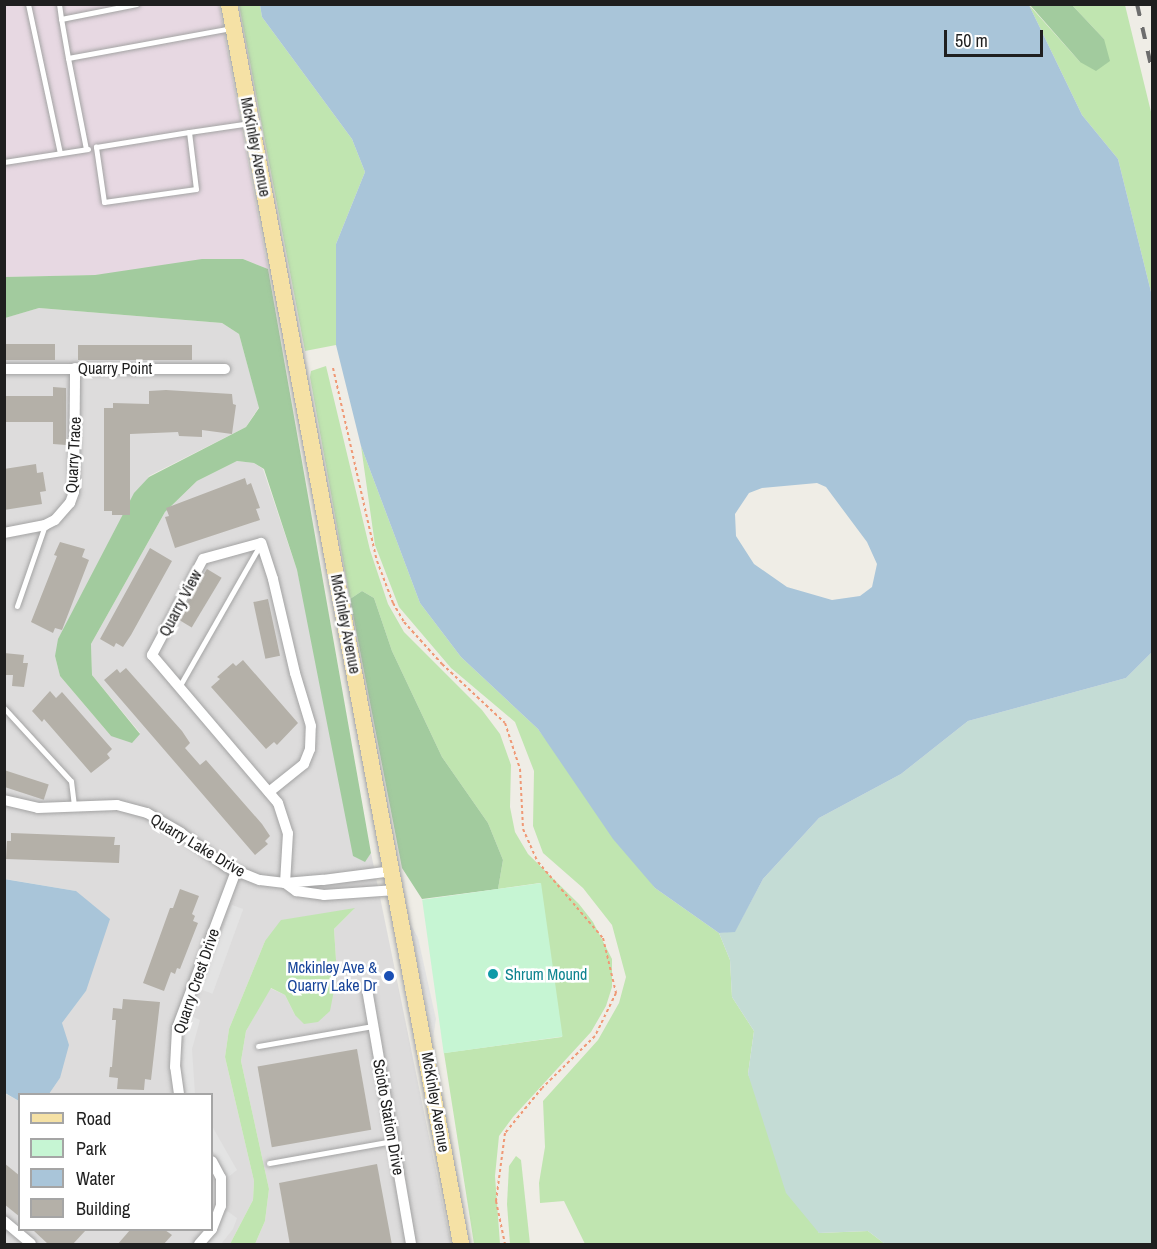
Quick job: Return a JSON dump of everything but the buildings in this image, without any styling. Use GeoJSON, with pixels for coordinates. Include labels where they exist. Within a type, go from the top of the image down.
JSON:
{"type":"FeatureCollection","features":[{"type":"Feature","properties":{"kind":"main road","name":"McKinley Avenue"},"geometry":{"type":"LineString","coordinates":[[229,4],[461,1245]]}},
{"type":"Feature","properties":{"kind":"street","name":"Quarry Trace"},"geometry":{"type":"LineString","coordinates":[[4,533],[45,525],[64,513],[74,492],[75,368]]}},
{"type":"Feature","properties":{"kind":"street","name":"Quarry Point"},"geometry":{"type":"LineString","coordinates":[[4,369],[225,369]]}},
{"type":"Feature","properties":{"kind":"street","name":"Quarry View"},"geometry":{"type":"LineString","coordinates":[[261,543],[203,559],[152,655],[269,792],[286,819],[288,833],[285,883]]}},
{"type":"Feature","properties":{"kind":"street"},"geometry":{"type":"LineString","coordinates":[[261,543],[273,579],[295,673],[311,726],[310,749],[304,764],[269,792]]}},
{"type":"Feature","properties":{"kind":"street","name":"Quarry Lake Drive"},"geometry":{"type":"LineString","coordinates":[[4,800],[38,808],[117,805],[147,813],[236,871],[260,879],[285,883],[392,871]]}},
{"type":"Feature","properties":{"kind":"street","name":"Quarry Crest Drive"},"geometry":{"type":"LineString","coordinates":[[178,1093],[175,1067],[177,1028],[236,871]]}},
{"type":"Feature","properties":{"kind":"street","name":"Quarry Lake Drive"},"geometry":{"type":"LineString","coordinates":[[285,883],[296,891],[324,896],[396,890]]}},
{"type":"Feature","properties":{"kind":"street","name":"Scioto Station Drive"},"geometry":{"type":"LineString","coordinates":[[367,989],[411,1245]]}},
{"type":"Feature","properties":{"kind":"street"},"geometry":{"type":"LineString","coordinates":[[213,1163],[221,1178],[221,1206],[213,1226]]}},
{"type":"Feature","properties":{"kind":"street"},"geometry":{"type":"LineString","coordinates":[[4,1221],[31,1245]]}},
{"type":"Feature","properties":{"kind":"street"},"geometry":{"type":"LineString","coordinates":[[199,1245],[210,1231]]}},
{"type":"Feature","properties":{"kind":"lane"},"geometry":{"type":"LineString","coordinates":[[28,4],[60,153]]}},
{"type":"Feature","properties":{"kind":"lane"},"geometry":{"type":"LineString","coordinates":[[59,4],[86,149]]}},
{"type":"Feature","properties":{"kind":"lane"},"geometry":{"type":"LineString","coordinates":[[61,20],[137,4]]}},
{"type":"Feature","properties":{"kind":"lane"},"geometry":{"type":"LineString","coordinates":[[68,58],[233,28]]}},
{"type":"Feature","properties":{"kind":"lane"},"geometry":{"type":"LineString","coordinates":[[4,162],[251,122]]}},
{"type":"Feature","properties":{"kind":"lane"},"geometry":{"type":"LineString","coordinates":[[96,147],[104,202],[196,189],[189,132]]}},
{"type":"Feature","properties":{"kind":"lane"},"geometry":{"type":"LineString","coordinates":[[17,606],[45,525]]}},
{"type":"Feature","properties":{"kind":"lane"},"geometry":{"type":"LineString","coordinates":[[179,687],[261,543]]}},
{"type":"Feature","properties":{"kind":"lane"},"geometry":{"type":"LineString","coordinates":[[4,708],[71,781],[74,807]]}},
{"type":"Feature","properties":{"kind":"lane"},"geometry":{"type":"LineString","coordinates":[[323,880],[324,896]]}},
{"type":"Feature","properties":{"kind":"lane"},"geometry":{"type":"LineString","coordinates":[[258,1046],[374,1026]]}},
{"type":"Feature","properties":{"kind":"lane"},"geometry":{"type":"LineString","coordinates":[[269,1162],[393,1141]]}},
{"type":"Feature","properties":{"kind":"path"},"geometry":{"type":"LineString","coordinates":[[333,368],[377,561],[393,603],[404,622],[442,664],[505,723],[520,770],[523,829],[538,862],[603,938],[616,993],[595,1036],[542,1088],[505,1133],[496,1201],[505,1245]]}},
{"type":"Feature","properties":{"kind":"shaded area"},"geometry":{"type":"Polygon","coordinates":[[[4,5],[219,5],[268,269],[243,259],[95,275],[5,277],[4,5]]]}},
{"type":"Feature","properties":{"kind":"shaded area"},"geometry":{"type":"Polygon","coordinates":[[[39,308],[222,323],[239,334],[259,407],[246,427],[149,476],[55,656],[60,676],[111,736],[140,733],[92,675],[91,644],[165,512],[197,481],[237,461],[254,463],[263,469],[297,570],[365,861],[371,853],[451,1244],[255,1244],[265,1221],[269,1189],[241,1061],[246,1031],[270,988],[285,995],[295,1015],[337,975],[334,929],[354,909],[265,941],[229,1029],[225,1057],[254,1181],[253,1200],[230,1244],[5,1244],[4,1093],[18,1100],[18,1231],[213,1231],[213,1093],[50,1093],[60,1078],[62,1023],[86,991],[76,891],[5,879],[4,318],[39,308]]]}},
{"type":"Feature","properties":{"kind":"shaded area"},"geometry":{"type":"Polygon","coordinates":[[[1152,652],[1152,1244],[885,1244],[868,1231],[819,1233],[786,1193],[748,1074],[754,1031],[732,997],[730,960],[719,933],[735,931],[763,879],[819,818],[901,774],[968,721],[1126,678],[1152,652]]]}},
{"type":"Feature","properties":{"kind":"shaded area"},"geometry":{"type":"Polygon","coordinates":[[[232,905],[243,909],[212,994],[201,990],[232,905]]]}},
{"type":"Feature","properties":{"kind":"shaded area"},"geometry":{"type":"Polygon","coordinates":[[[410,923],[418,938],[436,1019],[433,1038],[410,923]]]}},
{"type":"Feature","properties":{"kind":"shaded area"},"geometry":{"type":"Polygon","coordinates":[[[189,1015],[200,1020],[192,1049],[195,1093],[186,1093],[181,1055],[189,1015]]]}},
{"type":"Feature","properties":{"kind":"shaded area"},"geometry":{"type":"Polygon","coordinates":[[[213,1128],[237,1170],[228,1177],[213,1151],[213,1128]]]}},
{"type":"Feature","properties":{"kind":"shaded area"},"geometry":{"type":"Polygon","coordinates":[[[227,1211],[237,1218],[233,1229],[221,1244],[208,1244],[227,1211]]]}},
{"type":"Feature","properties":{"kind":"green space"},"geometry":{"type":"Polygon","coordinates":[[[239,5],[260,5],[262,17],[352,139],[365,172],[336,244],[336,345],[305,351],[239,5]]]}},
{"type":"Feature","properties":{"kind":"green space"},"geometry":{"type":"Polygon","coordinates":[[[1029,5],[1080,62],[1104,39],[1072,5],[1125,5],[1152,116],[1152,296],[1118,159],[1082,115],[1029,5]]]}},
{"type":"Feature","properties":{"kind":"green space"},"geometry":{"type":"Polygon","coordinates":[[[1030,5],[1072,5],[1104,39],[1110,61],[1096,71],[1080,62],[1030,5]]]}},
{"type":"Feature","properties":{"kind":"green space"},"geometry":{"type":"Polygon","coordinates":[[[202,259],[243,259],[268,269],[371,853],[365,862],[353,856],[297,570],[264,469],[254,463],[237,461],[197,481],[165,512],[91,644],[92,675],[140,734],[132,743],[111,736],[60,676],[55,656],[58,639],[134,493],[149,477],[246,427],[259,408],[239,334],[222,323],[39,308],[5,318],[4,277],[95,275],[202,259]]]}},
{"type":"Feature","properties":{"kind":"green space"},"geometry":{"type":"Polygon","coordinates":[[[326,366],[370,550],[388,604],[404,632],[482,710],[500,734],[511,765],[510,807],[515,832],[528,854],[579,904],[593,922],[612,959],[612,987],[606,1006],[591,1032],[513,1117],[499,1136],[495,1176],[500,1244],[474,1244],[444,1053],[562,1037],[540,883],[498,889],[503,860],[488,823],[442,757],[392,651],[374,598],[362,591],[350,599],[310,377],[311,371],[326,366]]]}},
{"type":"Feature","properties":{"kind":"green space"},"geometry":{"type":"Polygon","coordinates":[[[361,446],[420,603],[461,657],[538,729],[655,888],[719,933],[730,960],[732,997],[754,1031],[748,1074],[819,1233],[868,1231],[885,1244],[585,1244],[564,1201],[540,1203],[539,1183],[545,1147],[543,1101],[598,1040],[619,1003],[626,977],[612,925],[583,888],[543,853],[533,826],[534,771],[515,722],[451,668],[399,607],[375,545],[361,446]]]}},
{"type":"Feature","properties":{"kind":"green space"},"geometry":{"type":"Polygon","coordinates":[[[362,591],[374,598],[392,651],[442,757],[488,823],[503,860],[498,889],[422,899],[402,868],[350,599],[362,591]]]}},
{"type":"Feature","properties":{"kind":"green space"},"geometry":{"type":"Polygon","coordinates":[[[541,883],[563,1036],[444,1053],[422,900],[541,883]]]}},
{"type":"Feature","properties":{"kind":"green space"},"geometry":{"type":"Polygon","coordinates":[[[355,908],[334,929],[337,975],[330,1011],[318,1022],[304,1024],[295,1015],[285,995],[271,988],[246,1031],[241,1061],[269,1189],[265,1221],[255,1244],[230,1244],[253,1200],[254,1181],[225,1057],[229,1029],[265,941],[281,920],[355,908]]]}},
{"type":"Feature","properties":{"kind":"green space"},"geometry":{"type":"Polygon","coordinates":[[[516,1156],[521,1160],[530,1244],[510,1244],[507,1204],[509,1166],[516,1156]]]}},
{"type":"Feature","properties":{"kind":"water"},"geometry":{"type":"Polygon","coordinates":[[[260,5],[1029,5],[1082,115],[1118,159],[1152,296],[1152,652],[1126,678],[968,721],[901,774],[819,818],[763,879],[735,932],[719,933],[655,888],[613,839],[538,729],[461,657],[420,603],[361,446],[336,345],[336,244],[365,172],[352,139],[262,17],[260,5]],[[817,483],[762,488],[749,493],[735,514],[736,536],[754,564],[787,587],[832,600],[860,596],[872,587],[877,564],[867,542],[826,487],[817,483]]]}},
{"type":"Feature","properties":{"kind":"water"},"geometry":{"type":"Polygon","coordinates":[[[4,879],[76,891],[110,919],[86,991],[62,1023],[69,1045],[60,1078],[50,1093],[18,1093],[18,1100],[5,1093],[4,879]]]}},
{"type":"Feature","properties":{"kind":"railway"},"geometry":{"type":"LineString","coordinates":[[1137,4],[1152,70]]}},
{"type":"Feature","properties":{"kind":"place","name":"Shrum Mound"},"geometry":{"type":"Point","coordinates":[493,974]}},
{"type":"Feature","properties":{"kind":"place","name":"Mckinley Ave & Quarry Lake Dr"},"geometry":{"type":"Point","coordinates":[389,976]}}]}
